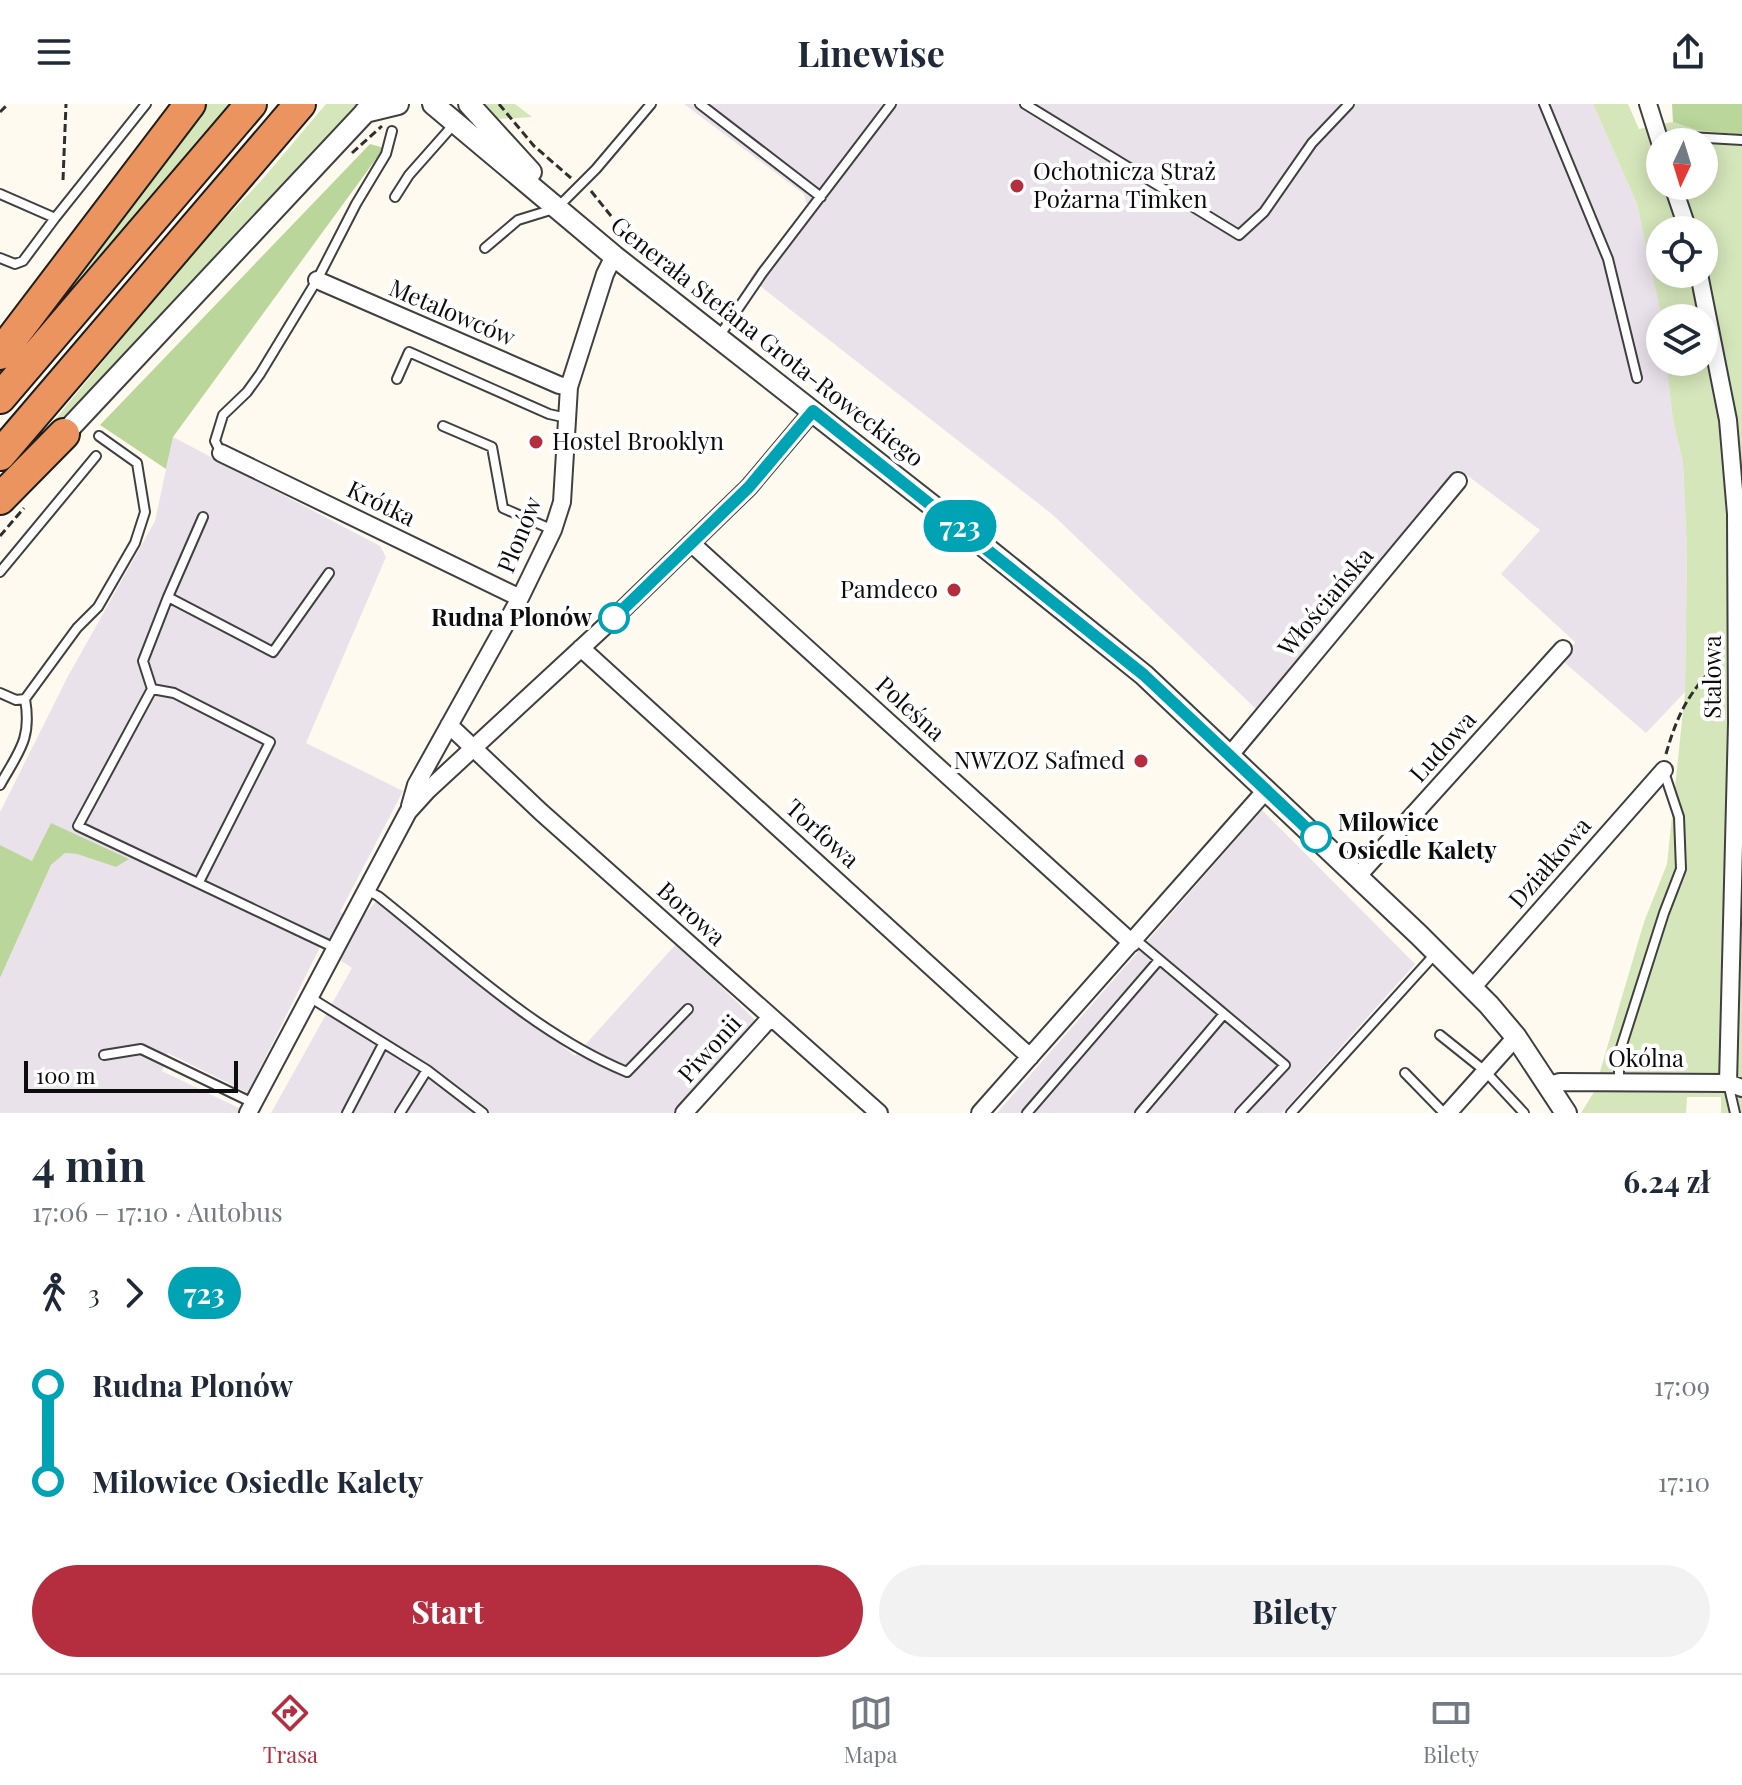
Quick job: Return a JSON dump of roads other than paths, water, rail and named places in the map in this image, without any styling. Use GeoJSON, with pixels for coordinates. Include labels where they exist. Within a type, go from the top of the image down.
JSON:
{"type":"FeatureCollection","features":[{"type":"Feature","properties":{"kind":"highway"},"geometry":{"type":"LineString","coordinates":[[0,354],[190,104]]}},
{"type":"Feature","properties":{"kind":"highway"},"geometry":{"type":"LineString","coordinates":[[0,398],[251,104]]}},
{"type":"Feature","properties":{"kind":"highway"},"geometry":{"type":"LineString","coordinates":[[0,455],[300,104]]}},
{"type":"Feature","properties":{"kind":"highway"},"geometry":{"type":"LineString","coordinates":[[0,499],[64,434]]}},
{"type":"Feature","properties":{"kind":"street"},"geometry":{"type":"LineString","coordinates":[[0,519],[64,434],[369,108],[398,104]]}},
{"type":"Feature","properties":{"kind":"street"},"geometry":{"type":"LineString","coordinates":[[421,104],[434,104]]}},
{"type":"Feature","properties":{"kind":"street","name":"Generała Stefana Grota-Roweckiego"},"geometry":{"type":"LineString","coordinates":[[434,104],[614,256],[1144,675],[1267,789],[1472,988],[1516,1037],[1566,1113]]}},
{"type":"Feature","properties":{"kind":"street","name":"Generała Stefana Grota-Roweckiego"},"geometry":{"type":"LineString","coordinates":[[469,104],[533,175],[557,208]]}},
{"type":"Feature","properties":{"kind":"street"},"geometry":{"type":"LineString","coordinates":[[1648,104],[1656,128]]}},
{"type":"Feature","properties":{"kind":"street","name":"Plonów"},"geometry":{"type":"LineString","coordinates":[[250,1108],[311,998],[408,812],[416,785],[520,598],[553,530],[562,502],[569,387],[605,274],[614,256]]}},
{"type":"Feature","properties":{"kind":"street","name":"Metalowców"},"geometry":{"type":"LineString","coordinates":[[317,280],[439,335],[569,387]]}},
{"type":"Feature","properties":{"kind":"street","name":"Stalowa"},"geometry":{"type":"LineString","coordinates":[[1702,288],[1728,420],[1739,573],[1735,1086]]}},
{"type":"Feature","properties":{"kind":"street","name":"Plonów"},"geometry":{"type":"LineString","coordinates":[[408,812],[749,487],[813,411]]}},
{"type":"Feature","properties":{"kind":"street","name":"Krótka"},"geometry":{"type":"LineString","coordinates":[[221,453],[520,598]]}},
{"type":"Feature","properties":{"kind":"street","name":"Włościańska"},"geometry":{"type":"LineString","coordinates":[[1230,755],[1458,481]]}},
{"type":"Feature","properties":{"kind":"street","name":"Poleśna"},"geometry":{"type":"LineString","coordinates":[[691,543],[1133,941]]}},
{"type":"Feature","properties":{"kind":"street","name":"Torfowa"},"geometry":{"type":"LineString","coordinates":[[581,648],[1030,1057]]}},
{"type":"Feature","properties":{"kind":"street","name":"Ludowa"},"geometry":{"type":"LineString","coordinates":[[1357,877],[1563,649]]}},
{"type":"Feature","properties":{"kind":"street","name":"Borowa"},"geometry":{"type":"LineString","coordinates":[[449,725],[879,1113]]}},
{"type":"Feature","properties":{"kind":"street","name":"Działkowa"},"geometry":{"type":"LineString","coordinates":[[1472,988],[1664,770]]}},
{"type":"Feature","properties":{"kind":"street"},"geometry":{"type":"LineString","coordinates":[[980,1113],[1267,789]]}},
{"type":"Feature","properties":{"kind":"street","name":"Piwonii"},"geometry":{"type":"LineString","coordinates":[[684,1113],[771,1017]]}},
{"type":"Feature","properties":{"kind":"street"},"geometry":{"type":"LineString","coordinates":[[1446,1113],[1516,1037]]}},
{"type":"Feature","properties":{"kind":"street","name":"Okólna"},"geometry":{"type":"LineString","coordinates":[[1549,1085],[1560,1082],[1619,1082],[1735,1086]]}},
{"type":"Feature","properties":{"kind":"lane"},"geometry":{"type":"LineString","coordinates":[[0,258],[15,264],[23,261],[146,104]]}},
{"type":"Feature","properties":{"kind":"lane"},"geometry":{"type":"LineString","coordinates":[[485,248],[518,220],[557,208],[651,104]]}},
{"type":"Feature","properties":{"kind":"lane"},"geometry":{"type":"LineString","coordinates":[[700,104],[821,197]]}},
{"type":"Feature","properties":{"kind":"lane"},"geometry":{"type":"LineString","coordinates":[[717,338],[891,104]]}},
{"type":"Feature","properties":{"kind":"lane"},"geometry":{"type":"LineString","coordinates":[[1025,104],[1239,235],[1264,212],[1312,143],[1349,104]]}},
{"type":"Feature","properties":{"kind":"lane"},"geometry":{"type":"LineString","coordinates":[[1544,104],[1608,259],[1637,378]]}},
{"type":"Feature","properties":{"kind":"lane"},"geometry":{"type":"LineString","coordinates":[[395,197],[409,175],[456,123]]}},
{"type":"Feature","properties":{"kind":"lane"},"geometry":{"type":"LineString","coordinates":[[221,453],[215,441],[223,415],[254,383],[317,280],[386,154],[392,131]]}},
{"type":"Feature","properties":{"kind":"lane"},"geometry":{"type":"LineString","coordinates":[[1718,139],[1742,140]]}},
{"type":"Feature","properties":{"kind":"lane"},"geometry":{"type":"LineString","coordinates":[[0,194],[55,218]]}},
{"type":"Feature","properties":{"kind":"lane"},"geometry":{"type":"LineString","coordinates":[[397,379],[409,352],[549,414],[567,418]]}},
{"type":"Feature","properties":{"kind":"lane"},"geometry":{"type":"LineString","coordinates":[[443,426],[492,447],[503,508],[553,530]]}},
{"type":"Feature","properties":{"kind":"lane"},"geometry":{"type":"LineString","coordinates":[[0,785],[26,738],[29,721],[25,699],[77,628],[98,607],[135,543],[145,512],[137,463],[99,436]]}},
{"type":"Feature","properties":{"kind":"lane"},"geometry":{"type":"LineString","coordinates":[[0,572],[96,456]]}},
{"type":"Feature","properties":{"kind":"lane"},"geometry":{"type":"LineString","coordinates":[[203,517],[143,661],[152,689],[78,826],[336,948]]}},
{"type":"Feature","properties":{"kind":"lane"},"geometry":{"type":"LineString","coordinates":[[168,597],[273,652],[329,573]]}},
{"type":"Feature","properties":{"kind":"lane"},"geometry":{"type":"LineString","coordinates":[[152,689],[174,693],[270,742],[199,882]]}},
{"type":"Feature","properties":{"kind":"lane"},"geometry":{"type":"LineString","coordinates":[[0,693],[16,700],[25,699]]}},
{"type":"Feature","properties":{"kind":"lane"},"geometry":{"type":"LineString","coordinates":[[1619,1082],[1619,1054],[1681,869],[1679,817],[1664,770]]}},
{"type":"Feature","properties":{"kind":"lane"},"geometry":{"type":"LineString","coordinates":[[366,889],[559,1038],[593,1058],[627,1072],[688,1009]]}},
{"type":"Feature","properties":{"kind":"lane"},"geometry":{"type":"LineString","coordinates":[[1133,941],[1285,1065],[1240,1113]]}},
{"type":"Feature","properties":{"kind":"lane"},"geometry":{"type":"LineString","coordinates":[[1291,1113],[1436,952]]}},
{"type":"Feature","properties":{"kind":"lane"},"geometry":{"type":"LineString","coordinates":[[1027,1113],[1159,960]]}},
{"type":"Feature","properties":{"kind":"lane"},"geometry":{"type":"LineString","coordinates":[[311,998],[427,1070],[471,1110],[483,1113]]}},
{"type":"Feature","properties":{"kind":"lane"},"geometry":{"type":"LineString","coordinates":[[1140,1113],[1224,1014]]}},
{"type":"Feature","properties":{"kind":"lane"},"geometry":{"type":"LineString","coordinates":[[1440,1035],[1485,1071],[1524,1113]]}},
{"type":"Feature","properties":{"kind":"lane"},"geometry":{"type":"LineString","coordinates":[[347,1113],[383,1044]]}},
{"type":"Feature","properties":{"kind":"lane"},"geometry":{"type":"LineString","coordinates":[[104,1055],[141,1049],[250,1108]]}},
{"type":"Feature","properties":{"kind":"lane"},"geometry":{"type":"LineString","coordinates":[[400,1113],[427,1070]]}},
{"type":"Feature","properties":{"kind":"lane"},"geometry":{"type":"LineString","coordinates":[[1405,1073],[1446,1113]]}},
{"type":"Feature","properties":{"kind":"lane"},"geometry":{"type":"LineString","coordinates":[[1735,1086],[1735,1113]]}},
{"type":"Feature","properties":{"kind":"place","name":"Ochotnicza Straż Pożarna Timken"},"geometry":{"type":"Point","coordinates":[1017,186]}},
{"type":"Feature","properties":{"kind":"place","name":"Hostel Brooklyn"},"geometry":{"type":"Point","coordinates":[536,442]}},
{"type":"Feature","properties":{"kind":"place","name":"Pamdeco"},"geometry":{"type":"Point","coordinates":[954,590]}},
{"type":"Feature","properties":{"kind":"place","name":"Rudna Plonów"},"geometry":{"type":"Point","coordinates":[614,618]}},
{"type":"Feature","properties":{"kind":"place","name":"NWZOZ Safmed"},"geometry":{"type":"Point","coordinates":[1141,761]}},
{"type":"Feature","properties":{"kind":"place","name":"Milowice Osiedle Kalety"},"geometry":{"type":"Point","coordinates":[1316,837]}}]}
